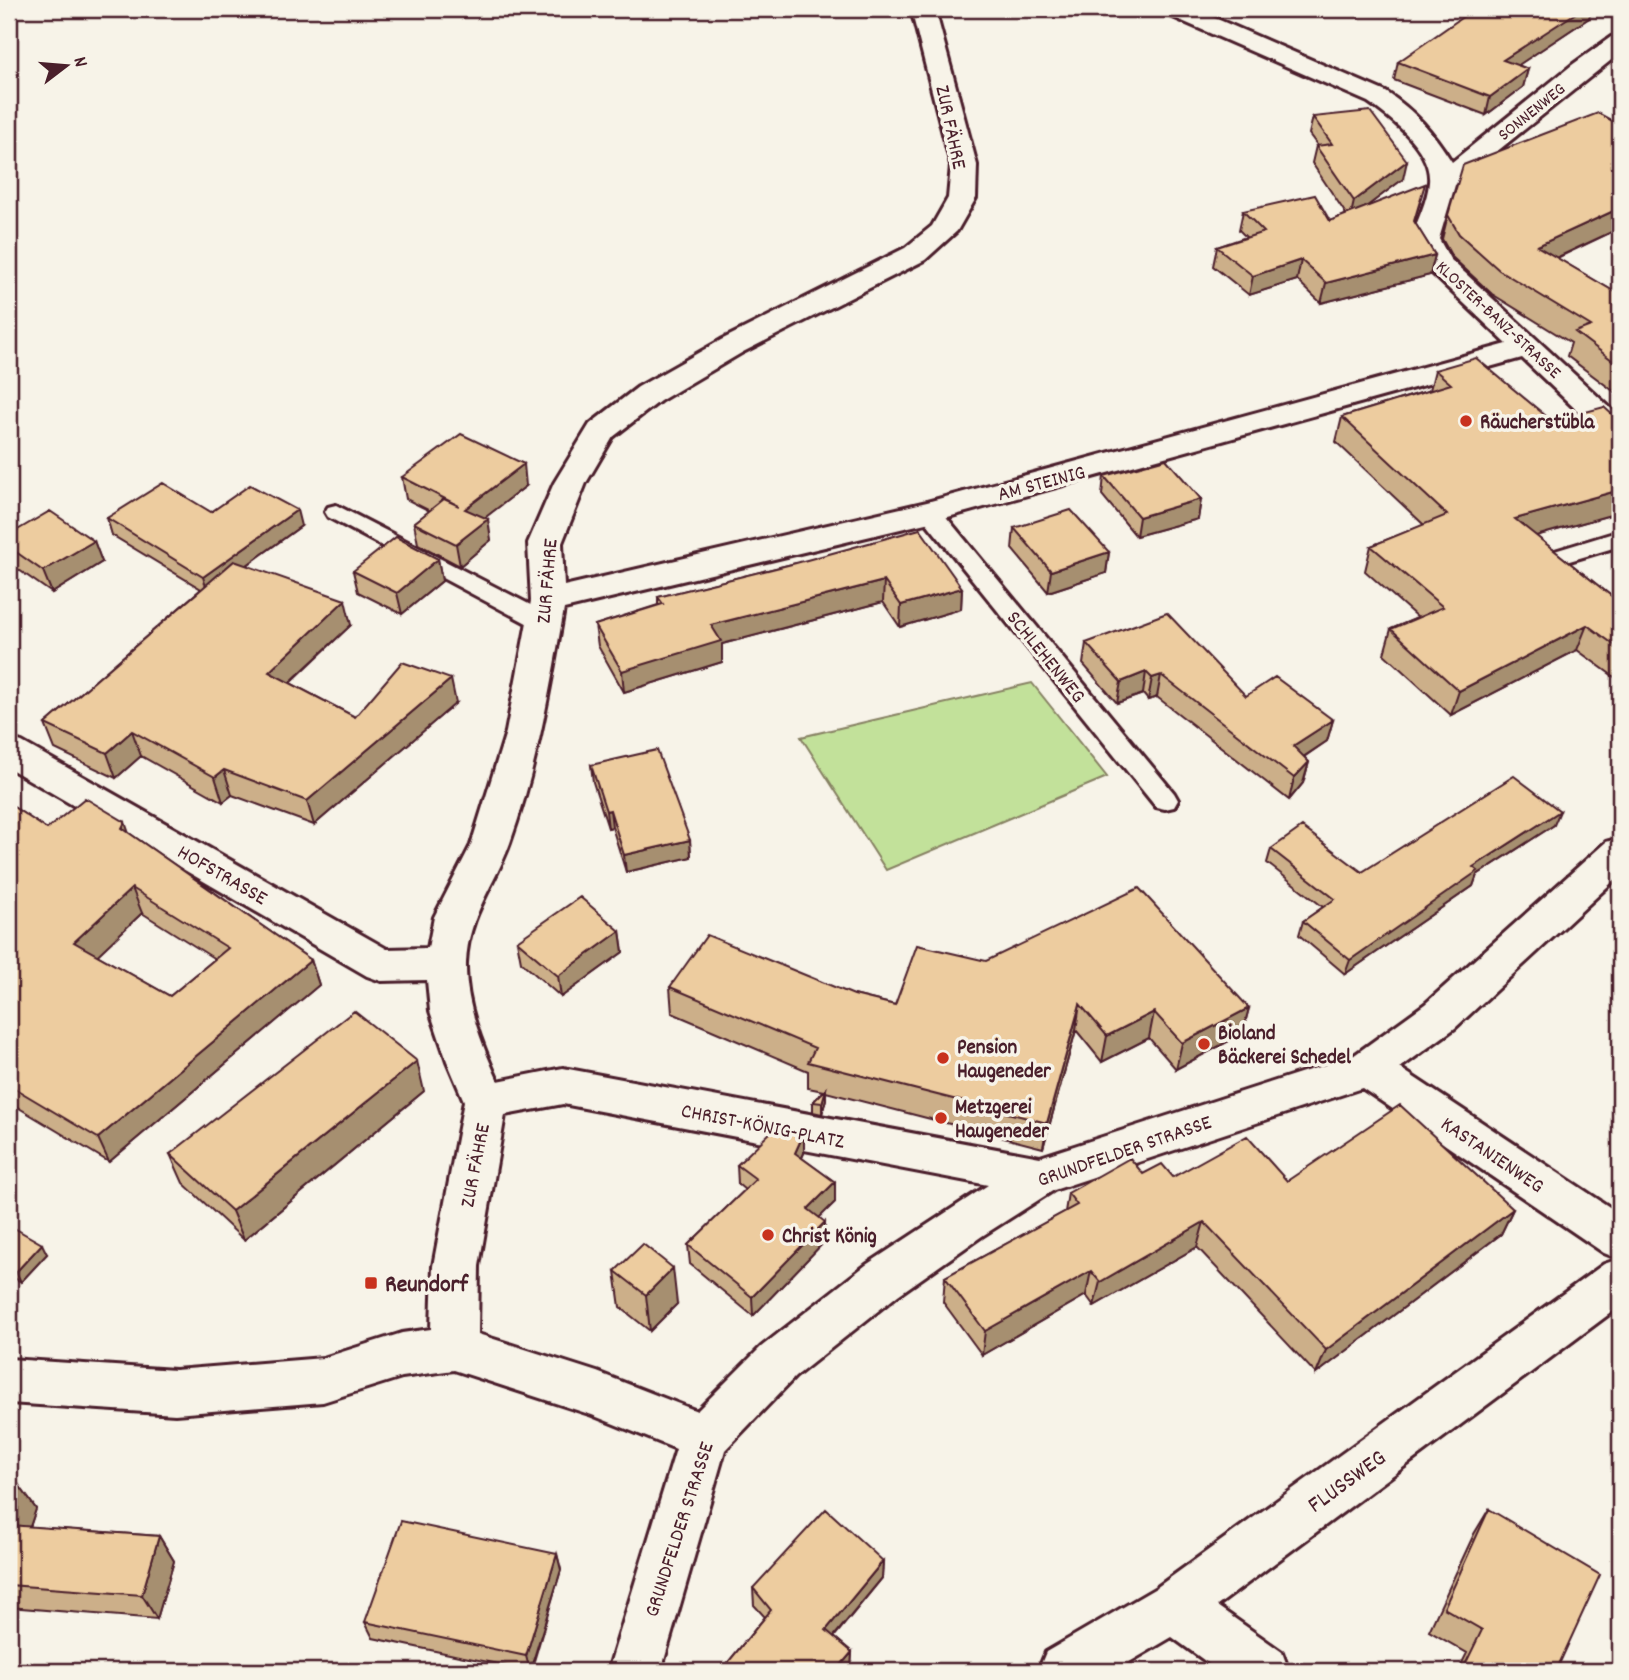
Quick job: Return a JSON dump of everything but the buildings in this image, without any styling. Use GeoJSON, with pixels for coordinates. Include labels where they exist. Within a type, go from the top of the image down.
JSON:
{"type":"FeatureCollection","features":[{"type":"Feature","properties":{"kind":"street","name":"ZUR FÄHRE"},"geometry":{"type":"LineString","coordinates":[[454,1348],[456,1266],[486,1101],[468,1061],[452,1011],[446,963],[454,917],[490,845],[524,732],[546,612],[545,543],[570,482],[601,431],[649,394],[732,346],[915,254],[943,231],[962,198],[964,165],[923,9]]}},
{"type":"Feature","properties":{"kind":"street"},"geometry":{"type":"LineString","coordinates":[[1174,9],[1377,97],[1421,134],[1441,166],[1443,182]]}},
{"type":"Feature","properties":{"kind":"street","name":"SONNENWEG"},"geometry":{"type":"LineString","coordinates":[[1443,182],[1581,70],[1620,42]]}},
{"type":"Feature","properties":{"kind":"street","name":"KLOSTER-BANZ-STRASSE"},"geometry":{"type":"LineString","coordinates":[[1443,182],[1425,239],[1438,263],[1620,434]]}},
{"type":"Feature","properties":{"kind":"street","name":"AM STEINIG"},"geometry":{"type":"LineString","coordinates":[[546,612],[930,512],[1529,347]]}},
{"type":"Feature","properties":{"kind":"street","name":"HOFSTRASSE"},"geometry":{"type":"LineString","coordinates":[[9,751],[381,965],[446,963]]}},
{"type":"Feature","properties":{"kind":"street","name":"GRUNDFELDER STRASSE"},"geometry":{"type":"LineString","coordinates":[[635,1671],[704,1437],[778,1363],[882,1280],[966,1222],[1040,1176],[1367,1069],[1440,1016],[1620,852]]}},
{"type":"Feature","properties":{"kind":"street","name":"KASTANIENWEG"},"geometry":{"type":"LineString","coordinates":[[1367,1069],[1620,1239]]}},
{"type":"Feature","properties":{"kind":"street","name":"CHRIST-KÖNIG-PLATZ"},"geometry":{"type":"LineString","coordinates":[[486,1101],[563,1086],[1040,1176]]}},
{"type":"Feature","properties":{"kind":"street","name":"FLUSSWEG"},"geometry":{"type":"LineString","coordinates":[[1065,1671],[1174,1606],[1620,1279]]}},
{"type":"Feature","properties":{"kind":"street"},"geometry":{"type":"LineString","coordinates":[[9,1381],[175,1392],[323,1380],[402,1355],[454,1348],[597,1394],[704,1437]]}},
{"type":"Feature","properties":{"kind":"street"},"geometry":{"type":"LineString","coordinates":[[1174,1606],[1263,1671]]}},
{"type":"Feature","properties":{"kind":"lane"},"geometry":{"type":"LineString","coordinates":[[336,512],[546,612]]}},
{"type":"Feature","properties":{"kind":"lane","name":"SCHLEHENWEG"},"geometry":{"type":"LineString","coordinates":[[930,512],[1165,800]]}},
{"type":"Feature","properties":{"kind":"lane"},"geometry":{"type":"LineString","coordinates":[[1556,558],[1620,538]]}},
{"type":"Feature","properties":{"kind":"green space"},"geometry":{"type":"Polygon","coordinates":[[[1032,683],[1107,777],[886,870],[801,737],[1032,683]]]}},
{"type":"Feature","properties":{"kind":"place","name":"Räucherstübla"},"geometry":{"type":"Point","coordinates":[1466,421]}},
{"type":"Feature","properties":{"kind":"place","name":"Bioland Bäckerei Schedel"},"geometry":{"type":"Point","coordinates":[1204,1044]}},
{"type":"Feature","properties":{"kind":"place","name":"Pension Haugeneder"},"geometry":{"type":"Point","coordinates":[943,1058]}},
{"type":"Feature","properties":{"kind":"place","name":"Metzgerei Haugeneder"},"geometry":{"type":"Point","coordinates":[941,1118]}},
{"type":"Feature","properties":{"kind":"place","name":"Christ König"},"geometry":{"type":"Point","coordinates":[768,1235]}},
{"type":"Feature","properties":{"kind":"place","name":"Reundorf"},"geometry":{"type":"Point","coordinates":[371,1283]}}]}
